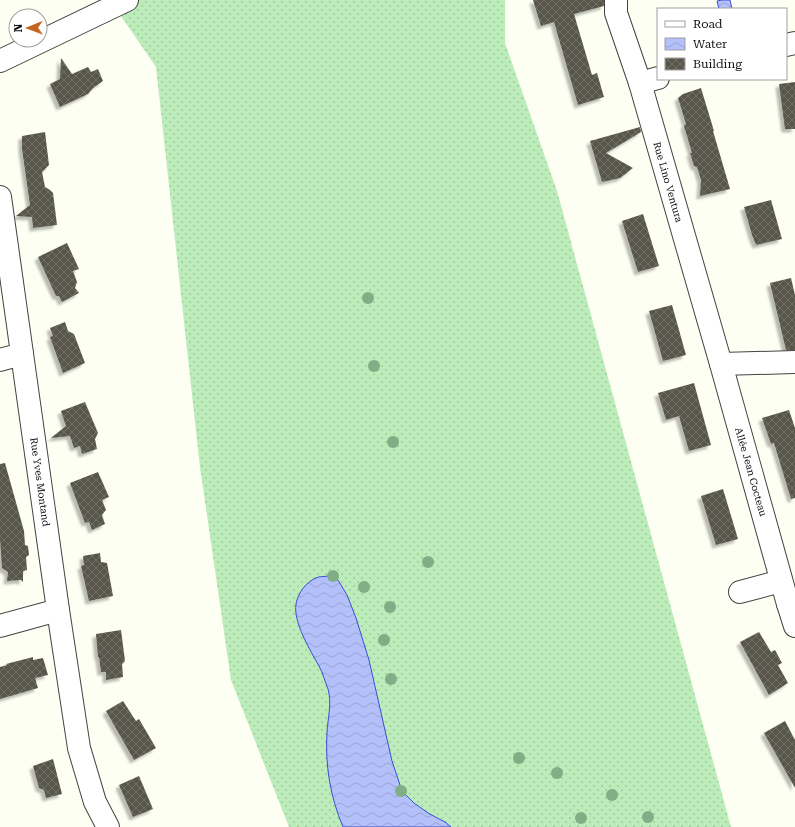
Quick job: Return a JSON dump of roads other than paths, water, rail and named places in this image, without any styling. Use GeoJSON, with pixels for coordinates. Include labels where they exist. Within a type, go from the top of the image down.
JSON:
{"type":"FeatureCollection","features":[{"type":"Feature","properties":{"kind":"street"},"geometry":{"type":"LineString","coordinates":[[0,61],[127,0]]}},
{"type":"Feature","properties":{"kind":"street","name":"Rue Lino Ventura"},"geometry":{"type":"LineString","coordinates":[[616,0],[616,13],[649,80],[721,364]]}},
{"type":"Feature","properties":{"kind":"street","name":"Rue Yves Montand"},"geometry":{"type":"LineString","coordinates":[[0,197],[58,610],[79,748],[95,802],[108,827]]}},
{"type":"Feature","properties":{"kind":"street"},"geometry":{"type":"LineString","coordinates":[[0,360],[22,354]]}},
{"type":"Feature","properties":{"kind":"street"},"geometry":{"type":"LineString","coordinates":[[721,364],[795,362]]}},
{"type":"Feature","properties":{"kind":"street","name":"Allée Jean Cocteau"},"geometry":{"type":"LineString","coordinates":[[721,364],[782,581],[792,604],[795,626]]}},
{"type":"Feature","properties":{"kind":"street"},"geometry":{"type":"LineString","coordinates":[[740,592],[782,581]]}},
{"type":"Feature","properties":{"kind":"street"},"geometry":{"type":"LineString","coordinates":[[0,626],[58,610]]}},
{"type":"Feature","properties":{"kind":"water"},"geometry":{"type":"Polygon","coordinates":[[[730,0],[732,8],[719,8],[717,1],[730,0]]]}},
{"type":"Feature","properties":{"kind":"water"},"geometry":{"type":"Polygon","coordinates":[[[328,576],[338,580],[347,595],[356,618],[369,660],[392,761],[402,791],[414,803],[451,827],[343,827],[338,815],[329,780],[327,732],[330,705],[328,689],[320,669],[303,636],[296,611],[296,604],[303,588],[317,577],[328,576]]]}}]}
